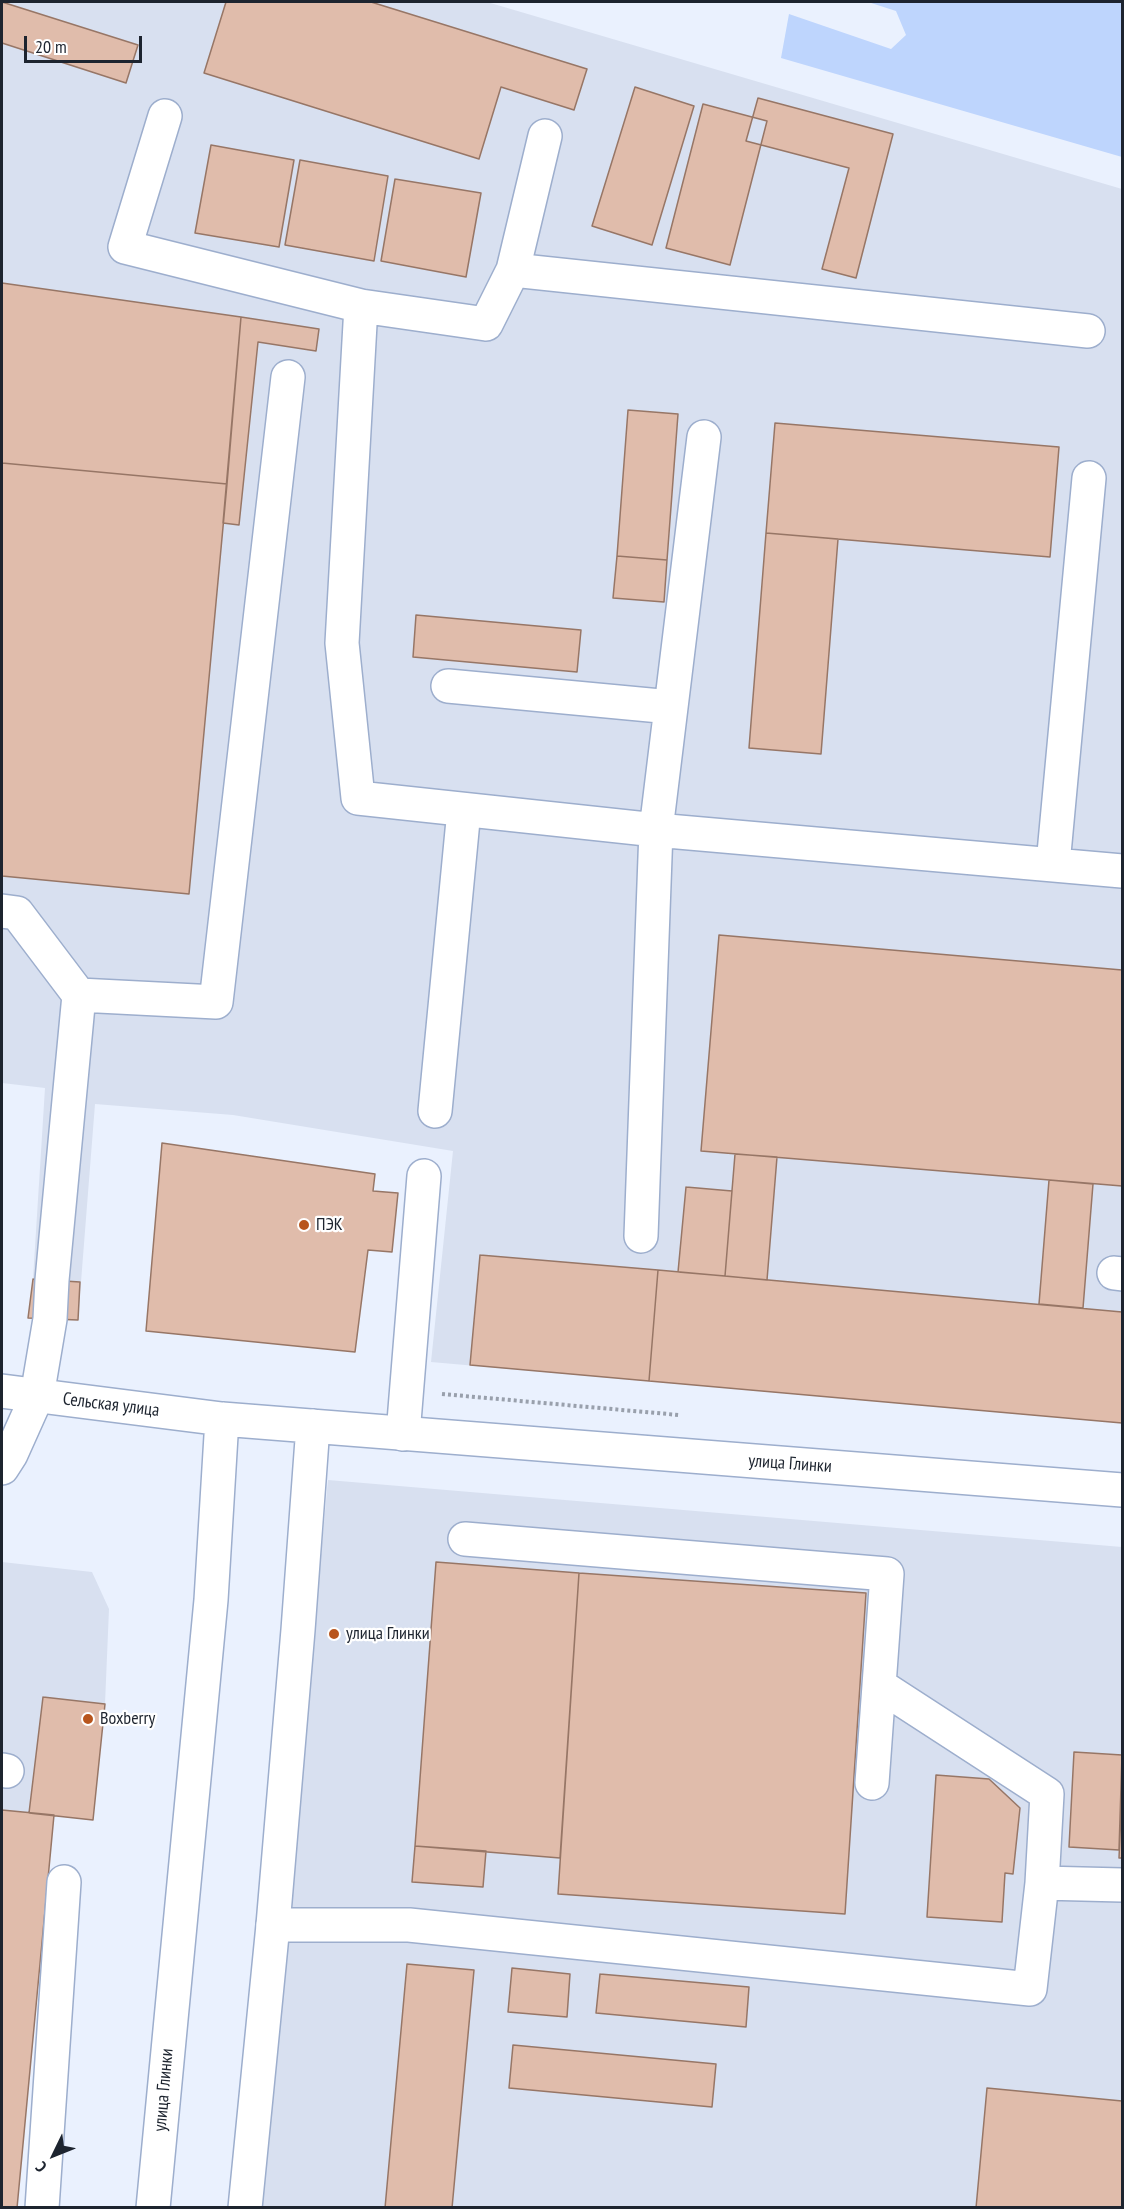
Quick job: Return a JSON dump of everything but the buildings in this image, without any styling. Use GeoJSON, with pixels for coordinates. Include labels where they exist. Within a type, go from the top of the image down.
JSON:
{"type":"FeatureCollection","features":[{"type":"Feature","properties":{"kind":"main road"},"geometry":{"type":"LineString","coordinates":[[165,116],[125,247],[361,306],[486,324],[513,270],[545,136]]}},
{"type":"Feature","properties":{"kind":"main road"},"geometry":{"type":"LineString","coordinates":[[513,270],[1088,331]]}},
{"type":"Feature","properties":{"kind":"main road"},"geometry":{"type":"LineString","coordinates":[[361,306],[342,643],[358,798],[656,830],[1122,871]]}},
{"type":"Feature","properties":{"kind":"main road"},"geometry":{"type":"LineString","coordinates":[[79,995],[216,1002],[288,377]]}},
{"type":"Feature","properties":{"kind":"main road"},"geometry":{"type":"LineString","coordinates":[[641,1236],[656,830],[704,437]]}},
{"type":"Feature","properties":{"kind":"main road"},"geometry":{"type":"LineString","coordinates":[[1053,864],[1089,478]]}},
{"type":"Feature","properties":{"kind":"main road"},"geometry":{"type":"LineString","coordinates":[[448,687],[671,707]]}},
{"type":"Feature","properties":{"kind":"main road"},"geometry":{"type":"LineString","coordinates":[[435,1111],[465,810]]}},
{"type":"Feature","properties":{"kind":"main road"},"geometry":{"type":"LineString","coordinates":[[2,911],[17,913],[79,995],[50,1319],[37,1396],[11,1454],[2,1468]]}},
{"type":"Feature","properties":{"kind":"main road"},"geometry":{"type":"LineString","coordinates":[[403,1434],[424,1176]]}},
{"type":"Feature","properties":{"kind":"main road","name":"Сельская улица"},"geometry":{"type":"LineString","coordinates":[[2,1391],[222,1419]]}},
{"type":"Feature","properties":{"kind":"main road","name":"улица Глинки"},"geometry":{"type":"LineString","coordinates":[[153,2208],[211,1600],[222,1419],[1122,1490]]}},
{"type":"Feature","properties":{"kind":"main road"},"geometry":{"type":"LineString","coordinates":[[245,2208],[273,1925],[313,1426]]}},
{"type":"Feature","properties":{"kind":"main road"},"geometry":{"type":"LineString","coordinates":[[465,1539],[887,1574],[872,1784]]}},
{"type":"Feature","properties":{"kind":"main road"},"geometry":{"type":"LineString","coordinates":[[273,1925],[408,1924],[1030,1989],[1042,1882],[1047,1794],[879,1685]]}},
{"type":"Feature","properties":{"kind":"main road"},"geometry":{"type":"LineString","coordinates":[[42,2208],[64,1882]]}},
{"type":"Feature","properties":{"kind":"main road"},"geometry":{"type":"LineString","coordinates":[[1042,1882],[1122,1885]]}},
{"type":"Feature","properties":{"kind":"shaded area"},"geometry":{"type":"Polygon","coordinates":[[[2,2],[487,2],[1122,189],[1122,1423],[431,1362],[453,1151],[233,1115],[95,1104],[78,1320],[28,1318],[33,1279],[45,1088],[2,1083],[2,2]]]}},
{"type":"Feature","properties":{"kind":"shaded area"},"geometry":{"type":"Polygon","coordinates":[[[868,2],[1122,2],[1122,157],[781,58],[789,14],[891,49],[906,35],[896,11],[868,2]]]}},
{"type":"Feature","properties":{"kind":"shaded area"},"geometry":{"type":"Polygon","coordinates":[[[328,1480],[1122,1547],[1122,2207],[260,2208],[328,1480]]]}},
{"type":"Feature","properties":{"kind":"shaded area"},"geometry":{"type":"Polygon","coordinates":[[[2,1562],[92,1572],[109,1609],[105,1704],[93,1820],[54,1816],[17,2207],[2,2208],[2,1562]]]}},
{"type":"Feature","properties":{"kind":"place","name":"ПЭК"},"geometry":{"type":"Point","coordinates":[304,1225]}},
{"type":"Feature","properties":{"kind":"place","name":"улица Глинки"},"geometry":{"type":"Point","coordinates":[334,1634]}},
{"type":"Feature","properties":{"kind":"place","name":"Boxberry"},"geometry":{"type":"Point","coordinates":[88,1719]}}]}
